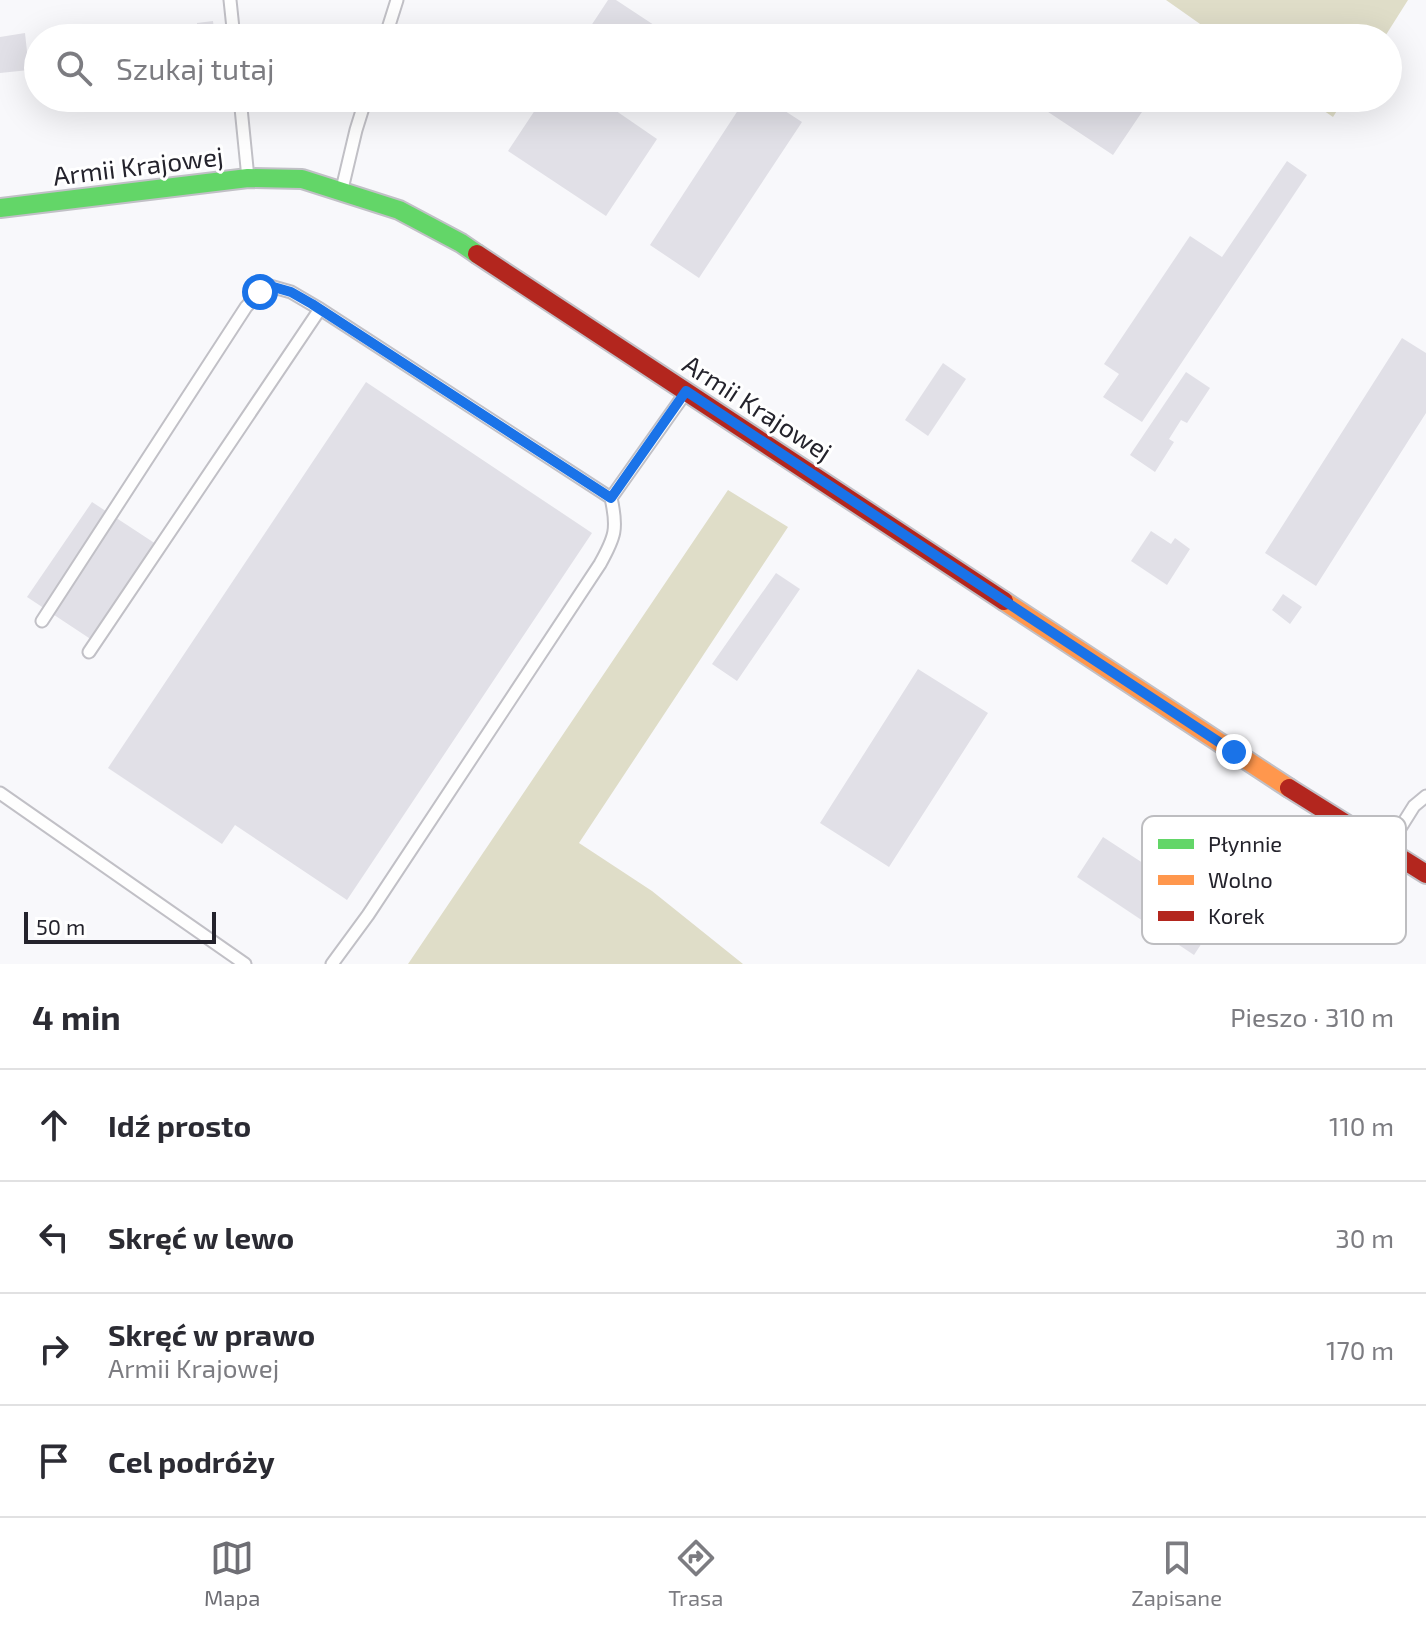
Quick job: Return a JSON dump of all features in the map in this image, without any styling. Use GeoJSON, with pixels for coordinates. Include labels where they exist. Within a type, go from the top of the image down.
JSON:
{"type":"FeatureCollection","features":[{"type":"Feature","properties":{"kind":"street","name":"Armii Krajowej"},"geometry":{"type":"LineString","coordinates":[[0,208],[248,178],[302,179],[399,210],[461,243],[1332,816]]}},
{"type":"Feature","properties":{"kind":"street","name":"Armii Krajowej"},"geometry":{"type":"LineString","coordinates":[[1406,861],[1426,874]]}},
{"type":"Feature","properties":{"kind":"lane"},"geometry":{"type":"LineString","coordinates":[[230,0],[233,24]]}},
{"type":"Feature","properties":{"kind":"lane"},"geometry":{"type":"LineString","coordinates":[[389,24],[397,0]]}},
{"type":"Feature","properties":{"kind":"lane"},"geometry":{"type":"LineString","coordinates":[[241,112],[248,178]]}},
{"type":"Feature","properties":{"kind":"lane"},"geometry":{"type":"LineString","coordinates":[[341,190],[362,112]]}},
{"type":"Feature","properties":{"kind":"lane"},"geometry":{"type":"LineString","coordinates":[[42,621],[246,307],[270,286],[291,292],[320,309],[611,498],[616,520],[611,543],[600,564],[332,964]]}},
{"type":"Feature","properties":{"kind":"lane"},"geometry":{"type":"LineString","coordinates":[[89,652],[320,309]]}},
{"type":"Feature","properties":{"kind":"lane"},"geometry":{"type":"LineString","coordinates":[[611,498],[686,391]]}},
{"type":"Feature","properties":{"kind":"lane"},"geometry":{"type":"LineString","coordinates":[[0,793],[245,964]]}},
{"type":"Feature","properties":{"kind":"lane"},"geometry":{"type":"LineString","coordinates":[[1406,819],[1414,806],[1426,796]]}},
{"type":"Feature","properties":{"kind":"shaded area"},"geometry":{"type":"Polygon","coordinates":[[[1166,0],[1408,0],[1393,24],[1200,24],[1166,0]]]}},
{"type":"Feature","properties":{"kind":"shaded area"},"geometry":{"type":"Polygon","coordinates":[[[728,490],[788,527],[579,843],[652,891],[743,964],[408,964],[728,490]]]}},
{"type":"Feature","properties":{"kind":"building"},"geometry":{"type":"Polygon","coordinates":[[[608,0],[616,0],[652,24],[592,24],[608,0]]]}},
{"type":"Feature","properties":{"kind":"building"},"geometry":{"type":"Polygon","coordinates":[[[24,33],[24,71],[0,73],[0,37],[24,33]]]}},
{"type":"Feature","properties":{"kind":"building"},"geometry":{"type":"Polygon","coordinates":[[[534,112],[618,112],[657,139],[606,216],[508,151],[534,112]]]}},
{"type":"Feature","properties":{"kind":"building"},"geometry":{"type":"Polygon","coordinates":[[[737,112],[787,112],[802,122],[699,278],[650,245],[737,112]]]}},
{"type":"Feature","properties":{"kind":"building"},"geometry":{"type":"Polygon","coordinates":[[[1048,112],[1142,112],[1113,155],[1048,112]]]}},
{"type":"Feature","properties":{"kind":"building"},"geometry":{"type":"Polygon","coordinates":[[[1287,161],[1307,175],[1142,422],[1103,397],[1119,374],[1104,364],[1190,236],[1222,257],[1287,161]]]}},
{"type":"Feature","properties":{"kind":"building"},"geometry":{"type":"Polygon","coordinates":[[[1402,338],[1426,353],[1426,413],[1316,586],[1265,553],[1402,338]]]}},
{"type":"Feature","properties":{"kind":"building"},"geometry":{"type":"Polygon","coordinates":[[[943,363],[966,379],[928,436],[905,420],[943,363]]]}},
{"type":"Feature","properties":{"kind":"building"},"geometry":{"type":"Polygon","coordinates":[[[1186,372],[1210,388],[1187,423],[1181,420],[1169,439],[1174,442],[1155,472],[1130,455],[1186,372]]]}},
{"type":"Feature","properties":{"kind":"building"},"geometry":{"type":"Polygon","coordinates":[[[366,382],[592,533],[347,900],[235,825],[222,844],[108,768],[366,382]]]}},
{"type":"Feature","properties":{"kind":"building"},"geometry":{"type":"Polygon","coordinates":[[[92,502],[156,544],[92,640],[27,597],[92,502]]]}},
{"type":"Feature","properties":{"kind":"building"},"geometry":{"type":"Polygon","coordinates":[[[1151,531],[1171,544],[1175,538],[1190,549],[1167,585],[1131,561],[1151,531]]]}},
{"type":"Feature","properties":{"kind":"building"},"geometry":{"type":"Polygon","coordinates":[[[776,573],[800,589],[737,681],[712,664],[776,573]]]}},
{"type":"Feature","properties":{"kind":"building"},"geometry":{"type":"Polygon","coordinates":[[[1283,594],[1302,607],[1290,624],[1272,610],[1283,594]]]}},
{"type":"Feature","properties":{"kind":"building"},"geometry":{"type":"Polygon","coordinates":[[[918,669],[988,713],[889,867],[820,823],[918,669]]]}},
{"type":"Feature","properties":{"kind":"building"},"geometry":{"type":"Polygon","coordinates":[[[1103,837],[1142,862],[1142,920],[1077,877],[1103,837]]]}},
{"type":"Feature","properties":{"kind":"building"},"geometry":{"type":"Polygon","coordinates":[[[1178,944],[1201,944],[1194,955],[1178,944]]]}},
{"type":"Feature","properties":{"kind":"traffic: fast"},"geometry":{"type":"LineString","coordinates":[[0,208],[248,178],[302,179],[399,210],[477,254]]}},
{"type":"Feature","properties":{"kind":"traffic: slow"},"geometry":{"type":"LineString","coordinates":[[1004,601],[1289,788]]}},
{"type":"Feature","properties":{"kind":"traffic: jam"},"geometry":{"type":"LineString","coordinates":[[477,254],[1004,601]]}},
{"type":"Feature","properties":{"kind":"traffic: jam"},"geometry":{"type":"LineString","coordinates":[[1289,788],[1334,816]]}},
{"type":"Feature","properties":{"kind":"traffic: jam"},"geometry":{"type":"LineString","coordinates":[[1406,861],[1426,874]]}},
{"type":"Feature","properties":{"kind":"route"},"geometry":{"type":"LineString","coordinates":[[260,292],[270,286],[291,292],[312,304],[611,498],[686,391],[1234,752]]}}]}
